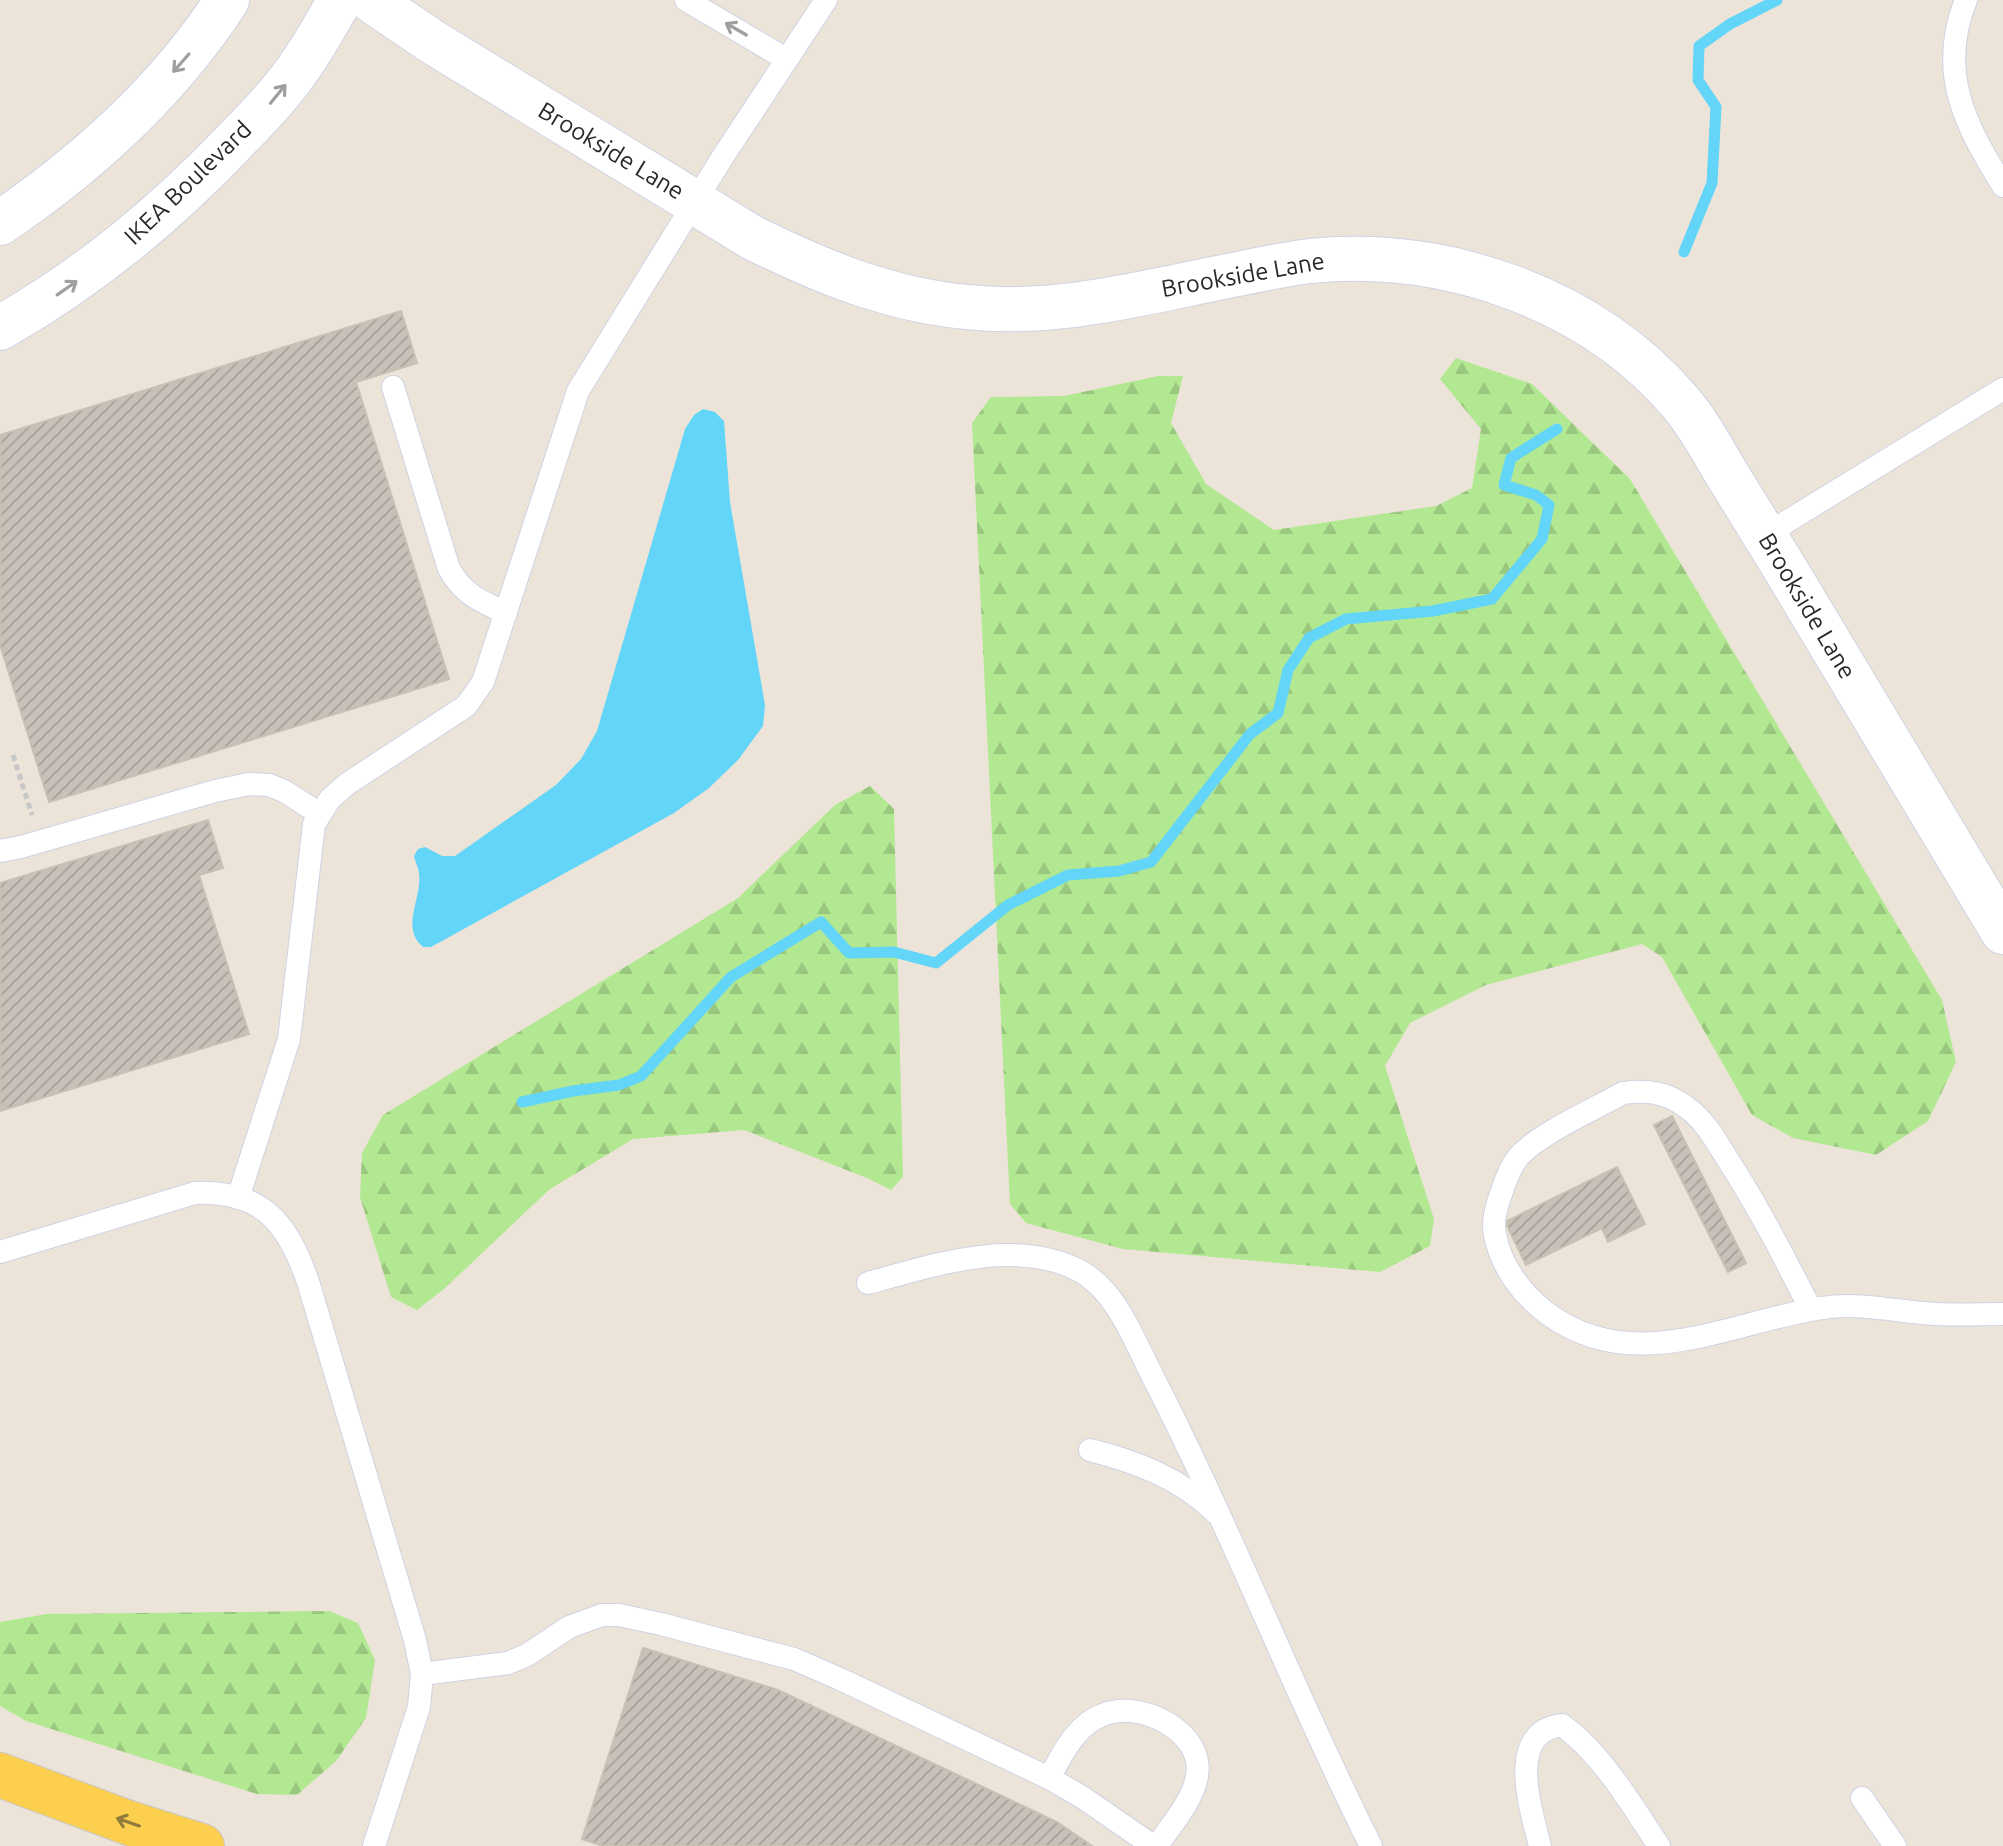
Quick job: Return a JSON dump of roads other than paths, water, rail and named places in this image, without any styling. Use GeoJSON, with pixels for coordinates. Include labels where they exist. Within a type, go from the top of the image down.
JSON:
{"type":"FeatureCollection","features":[{"type":"Feature","properties":{"kind":"main road"},"geometry":{"type":"LineString","coordinates":[[0,1775],[129,1823],[202,1846]]}},
{"type":"Feature","properties":{"kind":"street"},"geometry":{"type":"LineString","coordinates":[[0,223],[88,157],[151,96],[196,44],[227,0]]}},
{"type":"Feature","properties":{"kind":"street","name":"IKEA Boulevard"},"geometry":{"type":"LineString","coordinates":[[0,328],[88,273],[151,222],[209,168],[271,103],[302,64],[340,0]]}},
{"type":"Feature","properties":{"kind":"street","name":"Brookside Lane"},"geometry":{"type":"LineString","coordinates":[[371,0],[431,41],[753,238],[849,281],[933,303],[970,308],[1049,307],[1101,301],[1323,260],[1415,263],[1493,280],[1562,309],[1592,326],[1644,365],[1683,406],[1765,535],[2003,932]]}},
{"type":"Feature","properties":{"kind":"lane"},"geometry":{"type":"LineString","coordinates":[[686,0],[786,59]]}},
{"type":"Feature","properties":{"kind":"lane"},"geometry":{"type":"LineString","coordinates":[[238,1198],[289,1039],[311,835],[320,814],[330,799],[347,784],[466,706],[483,682],[578,391],[695,202],[826,0]]}},
{"type":"Feature","properties":{"kind":"lane"},"geometry":{"type":"LineString","coordinates":[[1966,0],[1953,56],[1955,81],[1969,130],[2003,186]]}},
{"type":"Feature","properties":{"kind":"lane"},"geometry":{"type":"LineString","coordinates":[[393,387],[449,569],[461,588],[475,599],[506,613]]}},
{"type":"Feature","properties":{"kind":"lane"},"geometry":{"type":"LineString","coordinates":[[1765,535],[2003,389]]}},
{"type":"Feature","properties":{"kind":"lane"},"geometry":{"type":"LineString","coordinates":[[0,851],[249,784],[269,785],[284,791],[320,814]]}},
{"type":"Feature","properties":{"kind":"lane"},"geometry":{"type":"LineString","coordinates":[[1811,1310],[1749,1192],[1707,1128],[1685,1105],[1661,1093],[1623,1093],[1534,1144],[1518,1158],[1507,1175],[1495,1211],[1493,1230],[1505,1265],[1536,1305],[1561,1324],[1594,1339],[1636,1346],[1674,1342],[1811,1310],[1863,1305],[1936,1314],[2003,1314]]}},
{"type":"Feature","properties":{"kind":"lane"},"geometry":{"type":"LineString","coordinates":[[0,1252],[180,1196],[213,1192],[238,1198],[272,1216],[283,1226],[299,1255],[415,1640],[422,1674],[419,1707],[374,1846]]}},
{"type":"Feature","properties":{"kind":"lane"},"geometry":{"type":"LineString","coordinates":[[868,1283],[934,1265],[1017,1255],[1062,1263],[1101,1286],[1120,1314],[1192,1453],[1336,1776],[1371,1846]]}},
{"type":"Feature","properties":{"kind":"lane"},"geometry":{"type":"LineString","coordinates":[[1090,1450],[1133,1461],[1186,1487],[1221,1518]]}},
{"type":"Feature","properties":{"kind":"lane"},"geometry":{"type":"LineString","coordinates":[[422,1674],[508,1663],[588,1618],[619,1615],[794,1659],[1049,1778],[1155,1846],[1188,1799],[1197,1778],[1198,1762],[1191,1746],[1177,1731],[1158,1718],[1138,1710],[1121,1709],[1102,1714],[1086,1725],[1072,1739],[1049,1778]]}},
{"type":"Feature","properties":{"kind":"lane"},"geometry":{"type":"LineString","coordinates":[[1540,1846],[1527,1790],[1527,1760],[1533,1739],[1549,1726],[1562,1725],[1581,1739],[1629,1800],[1659,1846]]}},
{"type":"Feature","properties":{"kind":"lane"},"geometry":{"type":"LineString","coordinates":[[1862,1798],[1895,1846]]}},
{"type":"Feature","properties":{"kind":"water"},"geometry":{"type":"Polygon","coordinates":[[[703,409],[715,412],[724,421],[730,502],[765,705],[763,726],[738,760],[709,788],[674,813],[431,947],[423,947],[416,939],[412,922],[419,884],[414,856],[418,849],[425,847],[442,856],[455,856],[556,785],[581,759],[597,731],[685,429],[694,415],[703,409]]]}},
{"type":"Feature","properties":{"kind":"waterway"},"geometry":{"type":"LineString","coordinates":[[1684,252],[1712,183],[1716,107],[1698,80],[1699,46],[1730,24],[1777,0]]}},
{"type":"Feature","properties":{"kind":"waterway"},"geometry":{"type":"LineString","coordinates":[[522,1102],[619,1085],[641,1076],[731,977],[821,922],[849,953],[894,952],[936,963],[1008,905],[1068,875],[1119,871],[1151,862],[1250,734],[1278,713],[1288,670],[1309,638],[1346,619],[1433,611],[1492,599],[1542,539],[1549,505],[1536,495],[1504,485],[1511,458],[1557,429]]}}]}
